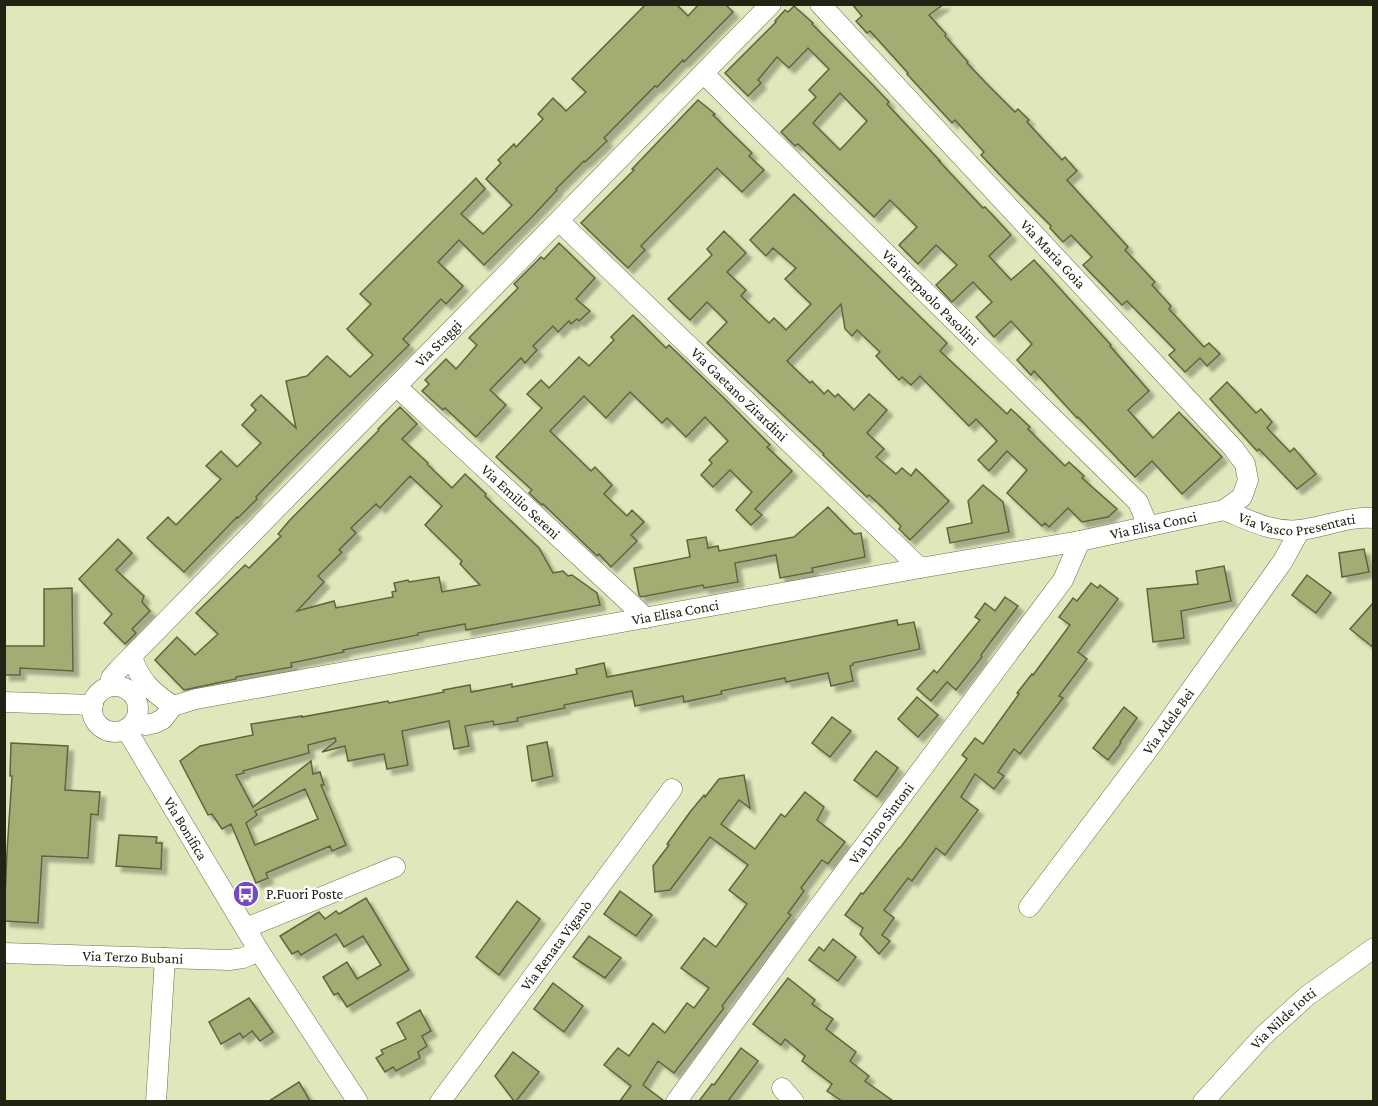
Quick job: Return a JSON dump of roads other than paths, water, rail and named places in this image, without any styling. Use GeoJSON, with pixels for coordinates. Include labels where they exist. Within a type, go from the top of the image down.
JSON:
{"type":"FeatureCollection","features":[{"type":"Feature","properties":{"kind":"street","name":"Via Staggi"},"geometry":{"type":"LineString","coordinates":[[111,686],[111,678],[771,4]]}},
{"type":"Feature","properties":{"kind":"street","name":"Via Maria Goia"},"geometry":{"type":"LineString","coordinates":[[820,4],[1234,449],[1245,464],[1248,480],[1242,497],[1224,510]]}},
{"type":"Feature","properties":{"kind":"street","name":"Via Pierpaolo Pasolini"},"geometry":{"type":"LineString","coordinates":[[704,74],[1138,502],[1148,526]]}},
{"type":"Feature","properties":{"kind":"street","name":"Via Gaetano Zirardini"},"geometry":{"type":"LineString","coordinates":[[559,221],[920,568]]}},
{"type":"Feature","properties":{"kind":"street","name":"Via Emilio Sereni"},"geometry":{"type":"LineString","coordinates":[[396,386],[646,618]]}},
{"type":"Feature","properties":{"kind":"street","name":"Via Elisa Conci"},"geometry":{"type":"LineString","coordinates":[[130,726],[155,723],[163,719],[173,706],[196,699],[1080,540],[1224,510]]}},
{"type":"Feature","properties":{"kind":"street","name":"Via Vasco Presentati"},"geometry":{"type":"LineString","coordinates":[[1224,510],[1273,530],[1300,530],[1361,517],[1374,518]]}},
{"type":"Feature","properties":{"kind":"street","name":"Via Adele Bei"},"geometry":{"type":"LineString","coordinates":[[1029,907],[1150,747],[1283,561],[1300,530]]}},
{"type":"Feature","properties":{"kind":"street","name":"Via Dino Sintoni"},"geometry":{"type":"LineString","coordinates":[[676,1101],[1063,580],[1080,540]]}},
{"type":"Feature","properties":{"kind":"street"},"geometry":{"type":"LineString","coordinates":[[132,657],[137,673],[148,687],[173,706]]}},
{"type":"Feature","properties":{"kind":"street"},"geometry":{"type":"LineString","coordinates":[[111,686],[126,688],[132,693],[138,708],[137,715],[130,726],[119,731],[112,731],[99,725],[93,712],[93,705],[99,693],[111,686]]}},
{"type":"Feature","properties":{"kind":"street"},"geometry":{"type":"LineString","coordinates":[[4,702],[93,705]]}},
{"type":"Feature","properties":{"kind":"street","name":"Via Bonifica"},"geometry":{"type":"LineString","coordinates":[[130,726],[246,928],[358,1101]]}},
{"type":"Feature","properties":{"kind":"street","name":"Via Renata Viganò"},"geometry":{"type":"LineString","coordinates":[[440,1101],[672,789]]}},
{"type":"Feature","properties":{"kind":"street"},"geometry":{"type":"LineString","coordinates":[[246,928],[395,867]]}},
{"type":"Feature","properties":{"kind":"street","name":"Via Nilde Iotti"},"geometry":{"type":"LineString","coordinates":[[1203,1101],[1263,1036],[1307,996],[1374,948]]}},
{"type":"Feature","properties":{"kind":"street","name":"Via Terzo Bubani"},"geometry":{"type":"LineString","coordinates":[[4,953],[229,960],[243,958],[260,951]]}},
{"type":"Feature","properties":{"kind":"street"},"geometry":{"type":"LineString","coordinates":[[156,1101],[165,958]]}},
{"type":"Feature","properties":{"kind":"place","name":"P.Fuori Poste"},"geometry":{"type":"Point","coordinates":[246,894]}}]}
